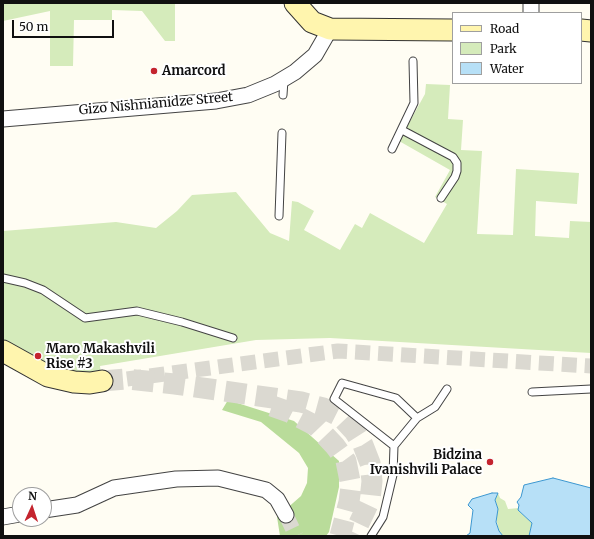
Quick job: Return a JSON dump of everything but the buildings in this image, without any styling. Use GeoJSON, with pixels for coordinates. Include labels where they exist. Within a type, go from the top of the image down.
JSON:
{"type":"FeatureCollection","features":[{"type":"Feature","properties":{"kind":"main road"},"geometry":{"type":"LineString","coordinates":[[295,3],[312,22],[330,29],[413,34],[452,30]]}},
{"type":"Feature","properties":{"kind":"main road"},"geometry":{"type":"LineString","coordinates":[[3,351],[48,376],[74,382],[102,381]]}},
{"type":"Feature","properties":{"kind":"street","name":"Gizo Nishnianidze Street"},"geometry":{"type":"LineString","coordinates":[[3,119],[216,101],[248,95],[284,79],[315,55],[330,29]]}},
{"type":"Feature","properties":{"kind":"street"},"geometry":{"type":"LineString","coordinates":[[52,509],[77,505],[114,488],[176,479],[218,478],[266,490],[277,498],[286,515]]}},
{"type":"Feature","properties":{"kind":"lane"},"geometry":{"type":"LineString","coordinates":[[392,149],[414,103],[413,61]]}},
{"type":"Feature","properties":{"kind":"lane"},"geometry":{"type":"LineString","coordinates":[[283,96],[284,79]]}},
{"type":"Feature","properties":{"kind":"lane"},"geometry":{"type":"LineString","coordinates":[[402,130],[453,158],[457,163],[455,177],[442,198]]}},
{"type":"Feature","properties":{"kind":"lane"},"geometry":{"type":"LineString","coordinates":[[279,216],[282,133]]}},
{"type":"Feature","properties":{"kind":"lane"},"geometry":{"type":"LineString","coordinates":[[3,278],[25,283],[43,290],[85,318],[137,311],[182,322],[233,338]]}},
{"type":"Feature","properties":{"kind":"lane"},"geometry":{"type":"LineString","coordinates":[[394,446],[334,399],[342,383],[396,398],[417,418]]}},
{"type":"Feature","properties":{"kind":"lane"},"geometry":{"type":"LineString","coordinates":[[371,536],[383,517],[394,475],[394,446],[417,418],[435,407],[447,388]]}},
{"type":"Feature","properties":{"kind":"lane"},"geometry":{"type":"LineString","coordinates":[[532,392],[591,389]]}},
{"type":"Feature","properties":{"kind":"green space"},"geometry":{"type":"Polygon","coordinates":[[[3,3],[175,3],[175,41],[165,41],[142,11],[112,10],[112,20],[74,20],[73,66],[50,66],[50,11],[3,21],[3,3]]]}},
{"type":"Feature","properties":{"kind":"green space"},"geometry":{"type":"Polygon","coordinates":[[[426,84],[450,85],[448,119],[463,120],[461,150],[482,151],[477,234],[513,235],[516,169],[579,173],[577,204],[536,201],[535,236],[569,238],[570,221],[591,222],[591,353],[330,338],[256,340],[100,366],[102,381],[90,383],[3,351],[3,231],[116,222],[156,228],[177,211],[192,195],[236,192],[270,233],[289,241],[292,201],[298,202],[314,211],[304,230],[340,250],[355,224],[362,228],[370,213],[424,243],[447,204],[435,197],[450,170],[399,141],[425,94],[426,84]]]}},
{"type":"Feature","properties":{"kind":"green space"},"geometry":{"type":"Polygon","coordinates":[[[228,400],[294,421],[339,461],[339,487],[329,532],[326,536],[280,536],[277,517],[301,496],[307,483],[308,468],[299,453],[261,422],[222,410],[228,400]]]}},
{"type":"Feature","properties":{"kind":"green space"},"geometry":{"type":"Polygon","coordinates":[[[498,493],[500,498],[505,501],[508,509],[519,508],[521,513],[532,523],[529,536],[503,536],[499,531],[496,518],[498,509],[495,499],[498,493]]]}},
{"type":"Feature","properties":{"kind":"water"},"geometry":{"type":"Polygon","coordinates":[[[553,478],[591,488],[591,536],[529,536],[532,523],[518,510],[519,505],[517,502],[521,497],[524,485],[553,478]]]}},
{"type":"Feature","properties":{"kind":"water"},"geometry":{"type":"Polygon","coordinates":[[[492,493],[498,493],[495,500],[498,509],[496,522],[499,531],[503,536],[466,536],[470,533],[473,510],[468,505],[472,499],[492,493]]]}},
{"type":"Feature","properties":{"kind":"tunnel"},"geometry":{"type":"LineString","coordinates":[[127,379],[338,351],[591,366]]}},
{"type":"Feature","properties":{"kind":"tunnel"},"geometry":{"type":"LineString","coordinates":[[102,381],[127,379],[175,384],[301,402],[323,408],[341,417],[354,431],[363,445],[370,463],[372,481],[370,500],[353,536]]}},
{"type":"Feature","properties":{"kind":"tunnel"},"geometry":{"type":"LineString","coordinates":[[272,406],[289,412],[316,426],[335,446],[346,461],[351,486],[349,502],[340,536]]}},
{"type":"Feature","properties":{"kind":"tunnel"},"geometry":{"type":"LineString","coordinates":[[286,515],[296,536]]}},
{"type":"Feature","properties":{"kind":"place","name":"Amarcord"},"geometry":{"type":"Point","coordinates":[154,71]}},
{"type":"Feature","properties":{"kind":"place","name":"Maro Makashvili Rise #3"},"geometry":{"type":"Point","coordinates":[38,356]}},
{"type":"Feature","properties":{"kind":"place","name":"Bidzina Ivanishvili Palace"},"geometry":{"type":"Point","coordinates":[490,462]}}]}
